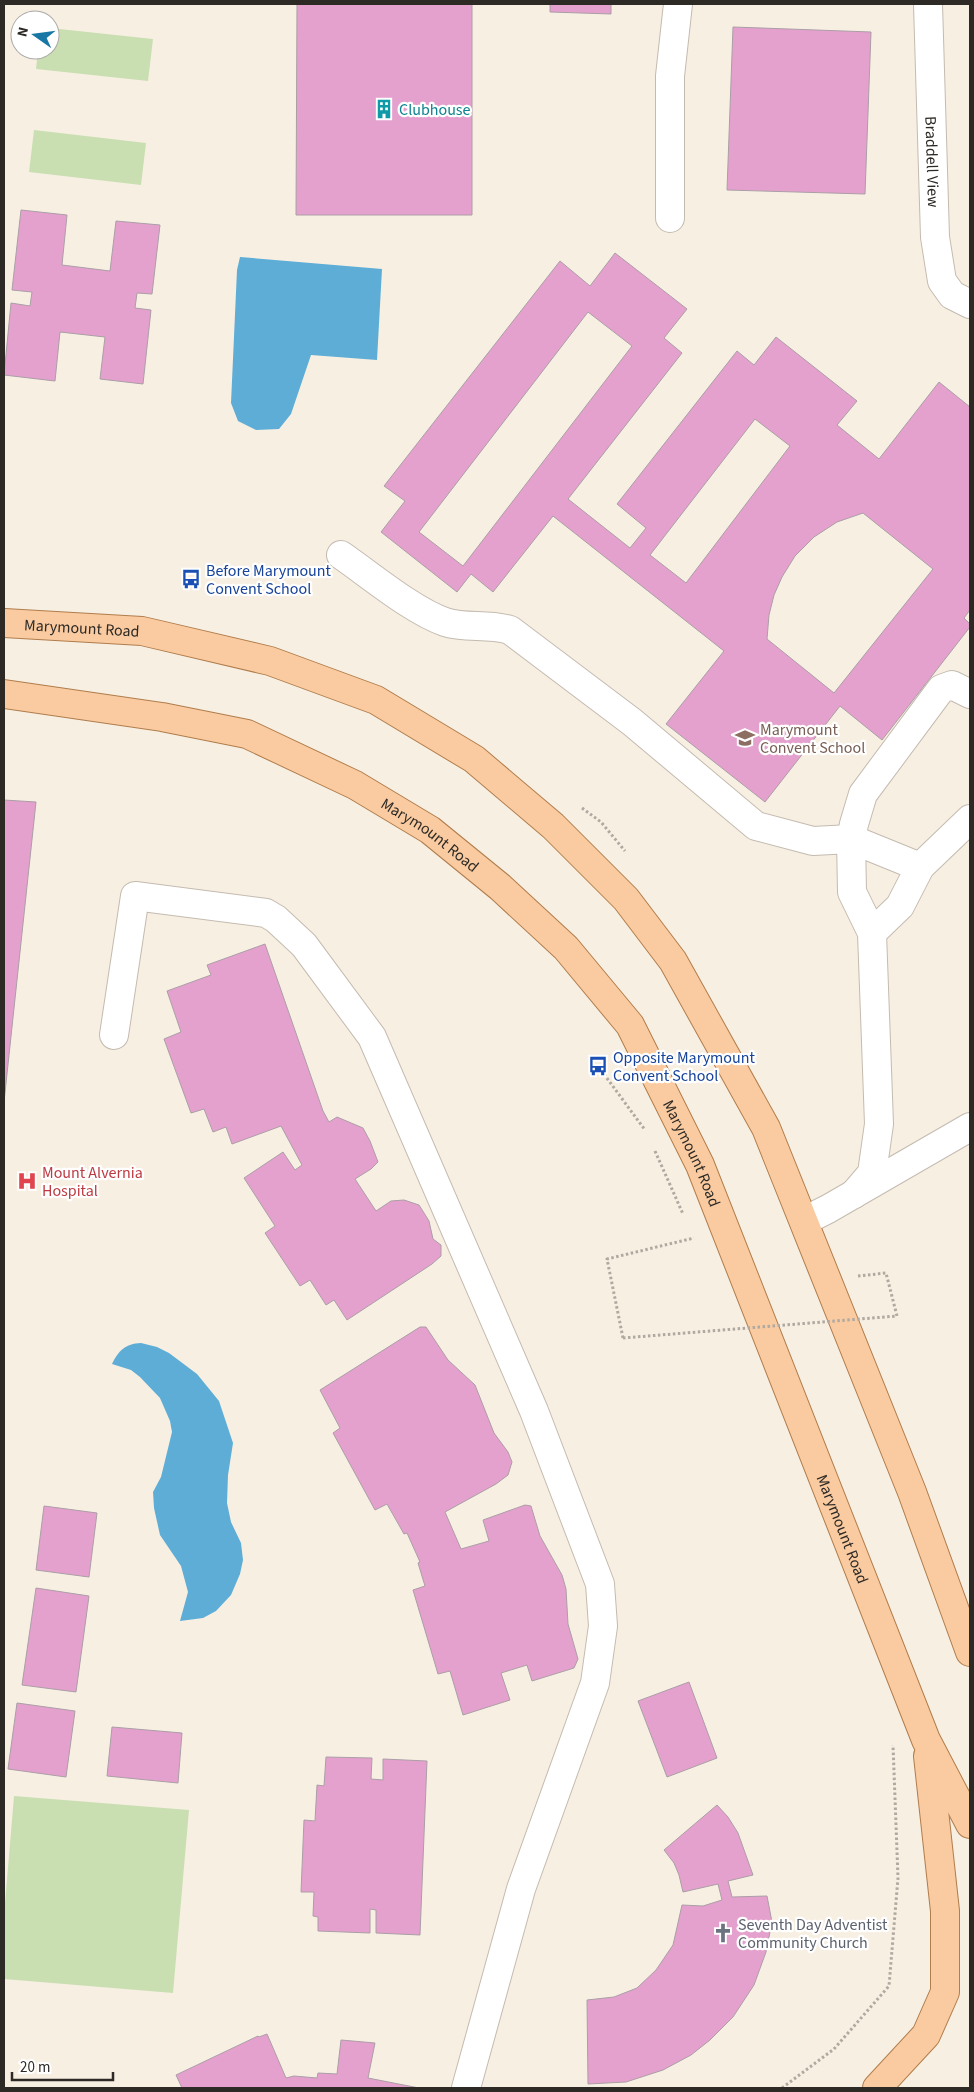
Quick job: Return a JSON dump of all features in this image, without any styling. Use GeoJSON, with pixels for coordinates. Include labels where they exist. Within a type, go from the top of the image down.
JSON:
{"type":"FeatureCollection","features":[{"type":"Feature","properties":{"kind":"main road","name":"Marymount Road"},"geometry":{"type":"LineString","coordinates":[[4,623],[142,631],[270,662],[376,700],[474,758],[553,826],[626,899],[669,954],[766,1128],[908,1483],[970,1652]]}},
{"type":"Feature","properties":{"kind":"main road","name":"Marymount Road"},"geometry":{"type":"LineString","coordinates":[[4,696],[162,717],[247,734],[355,785],[430,830],[500,887],[566,948],[630,1025],[700,1165],[926,1740],[970,1824]]}},
{"type":"Feature","properties":{"kind":"main road"},"geometry":{"type":"LineString","coordinates":[[877,2088],[926,2035],[945,1992],[945,1911],[926,1740]]}},
{"type":"Feature","properties":{"kind":"street"},"geometry":{"type":"LineString","coordinates":[[670,218],[670,76],[678,4]]}},
{"type":"Feature","properties":{"kind":"street","name":"Braddell View"},"geometry":{"type":"LineString","coordinates":[[928,4],[935,236],[942,281],[952,295],[970,304]]}},
{"type":"Feature","properties":{"kind":"street"},"geometry":{"type":"LineString","coordinates":[[341,555],[425,614],[447,622],[467,625],[496,625],[510,630],[632,722],[756,826],[813,841],[851,839],[920,868]]}},
{"type":"Feature","properties":{"kind":"street"},"geometry":{"type":"LineString","coordinates":[[854,1194],[872,1174],[879,1124],[872,933],[852,892],[851,839],[854,824],[863,794],[941,689],[952,685],[970,694]]}},
{"type":"Feature","properties":{"kind":"street"},"geometry":{"type":"LineString","coordinates":[[872,933],[900,906],[920,868],[970,819]]}},
{"type":"Feature","properties":{"kind":"street"},"geometry":{"type":"LineString","coordinates":[[114,1035],[135,896],[266,913],[276,919],[304,945],[372,1037],[534,1411],[600,1584],[603,1626],[595,1683],[521,1889],[466,2088]]}},
{"type":"Feature","properties":{"kind":"street"},"geometry":{"type":"LineString","coordinates":[[804,1221],[970,1127]]}},
{"type":"Feature","properties":{"kind":"path"},"geometry":{"type":"LineString","coordinates":[[598,1066],[647,1132]]}},
{"type":"Feature","properties":{"kind":"path"},"geometry":{"type":"LineString","coordinates":[[655,1150],[686,1221]]}},
{"type":"Feature","properties":{"kind":"path"},"geometry":{"type":"LineString","coordinates":[[690,1230],[698,1247]]}},
{"type":"Feature","properties":{"kind":"path"},"geometry":{"type":"LineString","coordinates":[[694,1238],[607,1259],[623,1338],[897,1316],[886,1273],[854,1276]]}},
{"type":"Feature","properties":{"kind":"path"},"geometry":{"type":"LineString","coordinates":[[732,1326],[736,1334]]}},
{"type":"Feature","properties":{"kind":"path"},"geometry":{"type":"LineString","coordinates":[[782,2088],[834,2049],[889,1986],[898,1878],[892,1738]]}},
{"type":"Feature","properties":{"kind":"green space"},"geometry":{"type":"Polygon","coordinates":[[[60,29],[153,39],[148,81],[36,69],[37,60],[60,60],[60,29]]]}},
{"type":"Feature","properties":{"kind":"green space"},"geometry":{"type":"Polygon","coordinates":[[[34,130],[146,143],[141,185],[29,172],[34,130]]]}},
{"type":"Feature","properties":{"kind":"green space"},"geometry":{"type":"Polygon","coordinates":[[[14,1796],[189,1810],[173,1993],[4,1979],[4,1915],[14,1796]]]}},
{"type":"Feature","properties":{"kind":"water"},"geometry":{"type":"Polygon","coordinates":[[[240,257],[382,269],[377,360],[311,355],[291,414],[279,429],[256,430],[238,421],[231,403],[237,270],[240,257]]]}},
{"type":"Feature","properties":{"kind":"water"},"geometry":{"type":"Polygon","coordinates":[[[141,1343],[157,1347],[169,1353],[197,1374],[219,1401],[233,1443],[228,1475],[227,1503],[231,1522],[241,1543],[243,1560],[240,1574],[231,1595],[216,1611],[203,1618],[180,1621],[188,1592],[181,1566],[160,1535],[154,1508],[153,1492],[161,1477],[172,1432],[170,1421],[160,1398],[140,1377],[131,1370],[112,1364],[117,1355],[127,1346],[141,1343]]]}},
{"type":"Feature","properties":{"kind":"building","name":"Clubhouse"},"geometry":{"type":"Polygon","coordinates":[[[297,4],[472,4],[472,215],[296,215],[297,4]]]}},
{"type":"Feature","properties":{"kind":"building"},"geometry":{"type":"Polygon","coordinates":[[[550,4],[611,4],[611,14],[550,12],[550,4]]]}},
{"type":"Feature","properties":{"kind":"building"},"geometry":{"type":"Polygon","coordinates":[[[733,27],[871,32],[865,194],[727,190],[733,27]]]}},
{"type":"Feature","properties":{"kind":"building"},"geometry":{"type":"Polygon","coordinates":[[[21,210],[67,215],[62,265],[110,271],[116,221],[160,225],[152,294],[137,293],[135,308],[151,310],[143,384],[100,379],[105,337],[60,332],[55,381],[4,375],[11,303],[30,306],[32,292],[12,290],[21,210]]]}},
{"type":"Feature","properties":{"kind":"building"},"geometry":{"type":"Polygon","coordinates":[[[615,253],[687,309],[664,338],[682,353],[568,499],[630,548],[646,528],[617,504],[737,351],[754,365],[776,337],[857,401],[837,425],[879,459],[939,382],[970,407],[970,610],[964,618],[970,624],[970,627],[882,740],[840,706],[765,802],[666,724],[724,651],[553,516],[493,592],[471,574],[457,592],[381,532],[405,501],[384,486],[560,261],[590,286],[615,253]],[[588,312],[419,532],[463,566],[632,346],[588,312]],[[755,419],[650,555],[686,583],[790,446],[755,419]],[[863,513],[837,522],[814,537],[795,556],[782,577],[774,595],[769,615],[767,639],[834,693],[933,569],[863,513]]]}},
{"type":"Feature","properties":{"kind":"building"},"geometry":{"type":"Polygon","coordinates":[[[4,800],[36,802],[4,1102],[4,800]]]}},
{"type":"Feature","properties":{"kind":"building"},"geometry":{"type":"Polygon","coordinates":[[[265,944],[323,1111],[329,1122],[337,1117],[363,1128],[370,1141],[378,1162],[355,1179],[376,1211],[391,1201],[404,1200],[419,1205],[429,1221],[433,1239],[441,1245],[441,1256],[432,1264],[347,1320],[334,1300],[326,1305],[310,1280],[300,1286],[265,1233],[275,1226],[244,1178],[283,1152],[295,1170],[302,1165],[281,1126],[232,1144],[226,1127],[213,1132],[204,1109],[191,1113],[164,1039],[181,1032],[167,991],[211,975],[207,965],[265,944]]]}},
{"type":"Feature","properties":{"kind":"building"},"geometry":{"type":"Polygon","coordinates":[[[420,1327],[426,1327],[448,1360],[475,1385],[494,1433],[508,1452],[512,1462],[508,1475],[496,1484],[445,1512],[461,1549],[489,1541],[483,1520],[525,1505],[531,1506],[540,1536],[562,1575],[566,1589],[568,1624],[578,1659],[574,1668],[532,1681],[527,1665],[501,1673],[510,1700],[463,1715],[450,1671],[438,1674],[413,1590],[425,1586],[418,1563],[420,1562],[407,1533],[404,1534],[387,1504],[375,1510],[333,1433],[340,1428],[320,1390],[420,1327]]]}},
{"type":"Feature","properties":{"kind":"building"},"geometry":{"type":"Polygon","coordinates":[[[44,1506],[97,1513],[89,1577],[36,1570],[44,1506]]]}},
{"type":"Feature","properties":{"kind":"building"},"geometry":{"type":"Polygon","coordinates":[[[36,1588],[89,1596],[76,1692],[22,1685],[36,1588]]]}},
{"type":"Feature","properties":{"kind":"building"},"geometry":{"type":"Polygon","coordinates":[[[689,1682],[717,1758],[667,1777],[638,1701],[689,1682]]]}},
{"type":"Feature","properties":{"kind":"building"},"geometry":{"type":"Polygon","coordinates":[[[17,1703],[75,1711],[66,1777],[8,1769],[17,1703]]]}},
{"type":"Feature","properties":{"kind":"building"},"geometry":{"type":"Polygon","coordinates":[[[112,1727],[182,1733],[178,1783],[107,1776],[112,1727]]]}},
{"type":"Feature","properties":{"kind":"building"},"geometry":{"type":"Polygon","coordinates":[[[326,1757],[372,1758],[371,1779],[383,1780],[383,1759],[427,1761],[420,1935],[376,1933],[376,1910],[370,1909],[370,1933],[318,1931],[318,1917],[313,1916],[314,1892],[301,1892],[304,1820],[315,1821],[317,1785],[324,1786],[326,1757]]]}},
{"type":"Feature","properties":{"kind":"building","name":"Seventh Day Adventist Community Church"},"geometry":{"type":"Polygon","coordinates":[[[717,1805],[728,1817],[738,1833],[753,1875],[728,1881],[732,1897],[767,1896],[772,1922],[766,1952],[754,1985],[733,2017],[710,2040],[691,2055],[663,2070],[626,2082],[588,2084],[587,2000],[614,1997],[637,1988],[656,1970],[673,1945],[682,1905],[703,1906],[722,1900],[718,1884],[683,1892],[674,1863],[664,1850],[717,1805]]]}},
{"type":"Feature","properties":{"kind":"building"},"geometry":{"type":"Polygon","coordinates":[[[267,2034],[286,2078],[294,2076],[317,2078],[318,2073],[337,2074],[341,2040],[375,2043],[368,2078],[419,2088],[182,2088],[176,2075],[258,2036],[267,2034]]]}},
{"type":"Feature","properties":{"kind":"place","name":"Clubhouse"},"geometry":{"type":"Point","coordinates":[384,109]}},
{"type":"Feature","properties":{"kind":"place","name":"Before Marymount Convent School"},"geometry":{"type":"Point","coordinates":[191,579]}},
{"type":"Feature","properties":{"kind":"place","name":"Marymount Convent School"},"geometry":{"type":"Point","coordinates":[745,738]}},
{"type":"Feature","properties":{"kind":"place","name":"Opposite Marymount Convent School"},"geometry":{"type":"Point","coordinates":[598,1066]}},
{"type":"Feature","properties":{"kind":"place","name":"Mount Alvernia Hospital"},"geometry":{"type":"Point","coordinates":[27,1181]}},
{"type":"Feature","properties":{"kind":"place","name":"Seventh Day Adventist Community Church"},"geometry":{"type":"Point","coordinates":[723,1933]}}]}
